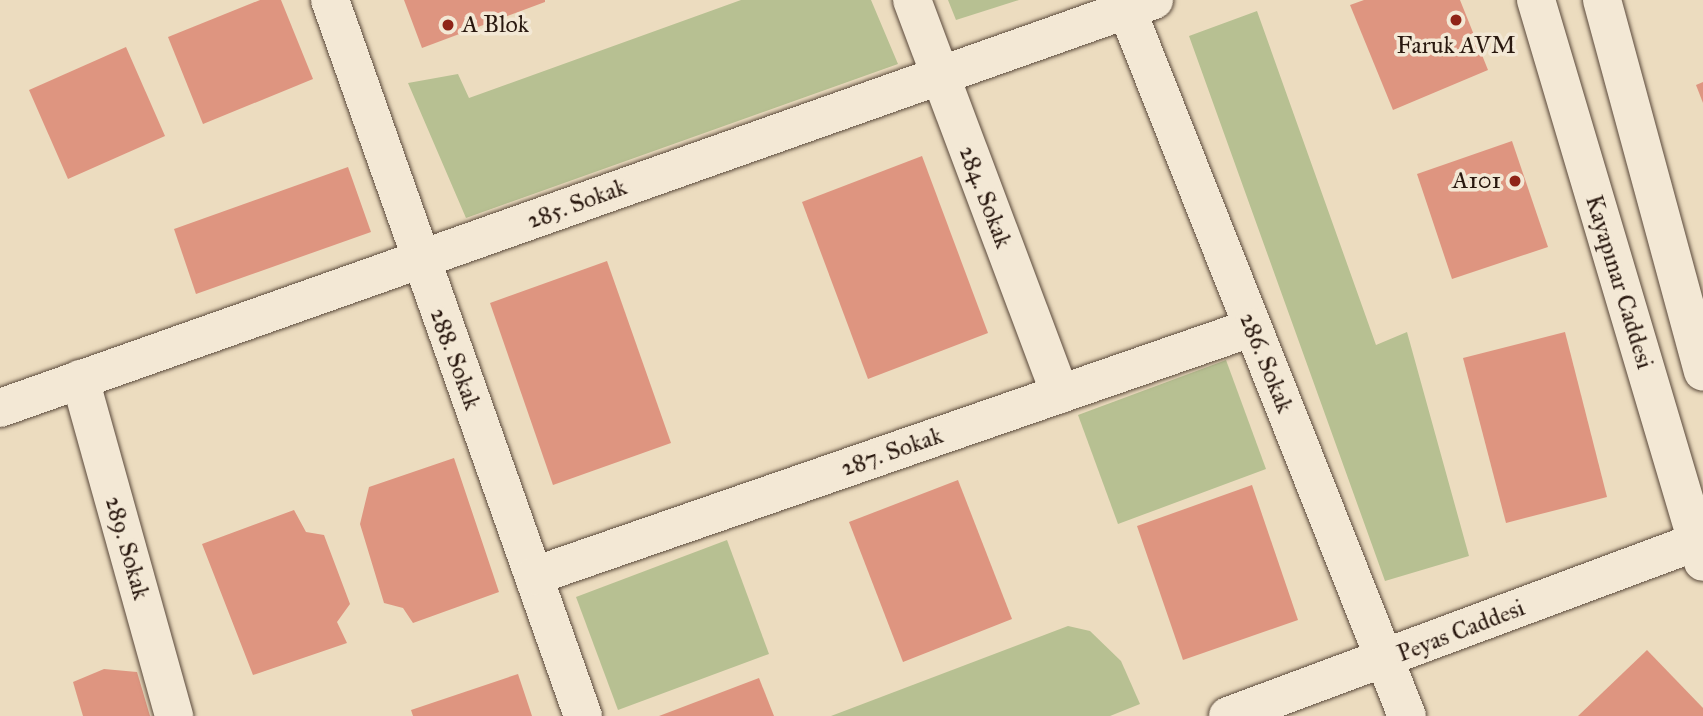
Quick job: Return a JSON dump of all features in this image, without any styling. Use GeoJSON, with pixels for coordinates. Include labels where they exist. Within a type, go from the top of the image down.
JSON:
{"type":"FeatureCollection","features":[{"type":"Feature","properties":{"kind":"street","name":"288. Sokak"},"geometry":{"type":"LineString","coordinates":[[330,0],[419,260],[583,716]]}},
{"type":"Feature","properties":{"kind":"street","name":"284. Sokak"},"geometry":{"type":"LineString","coordinates":[[912,0],[1060,394]]}},
{"type":"Feature","properties":{"kind":"street","name":"Kayapınar Caddesi"},"geometry":{"type":"LineString","coordinates":[[1536,0],[1698,553]]}},
{"type":"Feature","properties":{"kind":"street"},"geometry":{"type":"LineString","coordinates":[[1602,0],[1703,372]]}},
{"type":"Feature","properties":{"kind":"street","name":"285. Sokak"},"geometry":{"type":"LineString","coordinates":[[0,408],[1140,5]]}},
{"type":"Feature","properties":{"kind":"street","name":"286. Sokak"},"geometry":{"type":"LineString","coordinates":[[1140,5],[1251,328],[1407,716]]}},
{"type":"Feature","properties":{"kind":"street","name":"287. Sokak"},"geometry":{"type":"LineString","coordinates":[[534,576],[1251,328]]}},
{"type":"Feature","properties":{"kind":"street","name":"289. Sokak"},"geometry":{"type":"LineString","coordinates":[[80,379],[174,716]]}},
{"type":"Feature","properties":{"kind":"street","name":"Peyas Caddesi"},"geometry":{"type":"LineString","coordinates":[[1228,716],[1698,553]]}},
{"type":"Feature","properties":{"kind":"green space"},"geometry":{"type":"Polygon","coordinates":[[[741,0],[871,0],[898,64],[466,218],[408,83],[458,74],[469,98],[741,0]]]}},
{"type":"Feature","properties":{"kind":"green space"},"geometry":{"type":"Polygon","coordinates":[[[948,0],[1019,0],[956,20],[948,0]]]}},
{"type":"Feature","properties":{"kind":"green space"},"geometry":{"type":"Polygon","coordinates":[[[1257,11],[1376,345],[1407,332],[1469,556],[1385,581],[1189,36],[1257,11]]]}},
{"type":"Feature","properties":{"kind":"green space"},"geometry":{"type":"Polygon","coordinates":[[[1226,360],[1266,469],[1118,524],[1078,415],[1226,360]]]}},
{"type":"Feature","properties":{"kind":"green space"},"geometry":{"type":"Polygon","coordinates":[[[727,540],[769,654],[618,710],[576,597],[727,540]]]}},
{"type":"Feature","properties":{"kind":"green space"},"geometry":{"type":"Polygon","coordinates":[[[1068,626],[1090,631],[1121,661],[1140,704],[1110,716],[831,716],[1068,626]]]}},
{"type":"Feature","properties":{"kind":"building"},"geometry":{"type":"Polygon","coordinates":[[[260,0],[281,0],[313,79],[203,124],[168,37],[260,0]]]}},
{"type":"Feature","properties":{"kind":"building","name":"A Blok"},"geometry":{"type":"Polygon","coordinates":[[[404,0],[545,0],[545,2],[422,48],[404,0]]]}},
{"type":"Feature","properties":{"kind":"building"},"geometry":{"type":"Polygon","coordinates":[[[1364,0],[1460,0],[1488,70],[1393,110],[1350,5],[1364,0]]]}},
{"type":"Feature","properties":{"kind":"building"},"geometry":{"type":"Polygon","coordinates":[[[126,47],[165,136],[68,179],[29,90],[126,47]]]}},
{"type":"Feature","properties":{"kind":"building"},"geometry":{"type":"Polygon","coordinates":[[[1703,82],[1703,103],[1696,85],[1703,82]]]}},
{"type":"Feature","properties":{"kind":"building"},"geometry":{"type":"Polygon","coordinates":[[[1512,141],[1548,247],[1452,279],[1417,174],[1512,141]]]}},
{"type":"Feature","properties":{"kind":"building"},"geometry":{"type":"Polygon","coordinates":[[[922,156],[988,333],[868,379],[802,202],[922,156]]]}},
{"type":"Feature","properties":{"kind":"building"},"geometry":{"type":"Polygon","coordinates":[[[348,167],[371,232],[196,294],[174,229],[348,167]]]}},
{"type":"Feature","properties":{"kind":"building"},"geometry":{"type":"Polygon","coordinates":[[[607,261],[671,443],[553,485],[490,303],[607,261]]]}},
{"type":"Feature","properties":{"kind":"building"},"geometry":{"type":"Polygon","coordinates":[[[1565,332],[1607,497],[1506,523],[1463,358],[1565,332]]]}},
{"type":"Feature","properties":{"kind":"building"},"geometry":{"type":"Polygon","coordinates":[[[454,458],[499,592],[413,623],[403,608],[384,603],[360,524],[369,487],[454,458]]]}},
{"type":"Feature","properties":{"kind":"building"},"geometry":{"type":"Polygon","coordinates":[[[958,480],[1012,619],[903,662],[849,522],[958,480]]]}},
{"type":"Feature","properties":{"kind":"building"},"geometry":{"type":"Polygon","coordinates":[[[1252,485],[1298,620],[1183,660],[1137,526],[1252,485]]]}},
{"type":"Feature","properties":{"kind":"building"},"geometry":{"type":"Polygon","coordinates":[[[294,510],[306,532],[324,535],[350,604],[337,622],[347,643],[253,675],[202,544],[294,510]]]}},
{"type":"Feature","properties":{"kind":"building"},"geometry":{"type":"Polygon","coordinates":[[[1647,650],[1703,708],[1703,716],[1578,716],[1647,650]]]}},
{"type":"Feature","properties":{"kind":"building"},"geometry":{"type":"Polygon","coordinates":[[[104,669],[137,672],[150,716],[83,716],[73,682],[104,669]]]}},
{"type":"Feature","properties":{"kind":"building"},"geometry":{"type":"Polygon","coordinates":[[[518,674],[532,716],[413,716],[411,710],[518,674]]]}},
{"type":"Feature","properties":{"kind":"building"},"geometry":{"type":"Polygon","coordinates":[[[759,678],[774,716],[659,716],[759,678]]]}},
{"type":"Feature","properties":{"kind":"place","name":"Faruk AVM"},"geometry":{"type":"Point","coordinates":[1456,20]}},
{"type":"Feature","properties":{"kind":"place","name":"A Blok"},"geometry":{"type":"Point","coordinates":[448,25]}},
{"type":"Feature","properties":{"kind":"place","name":"A101"},"geometry":{"type":"Point","coordinates":[1515,181]}}]}
